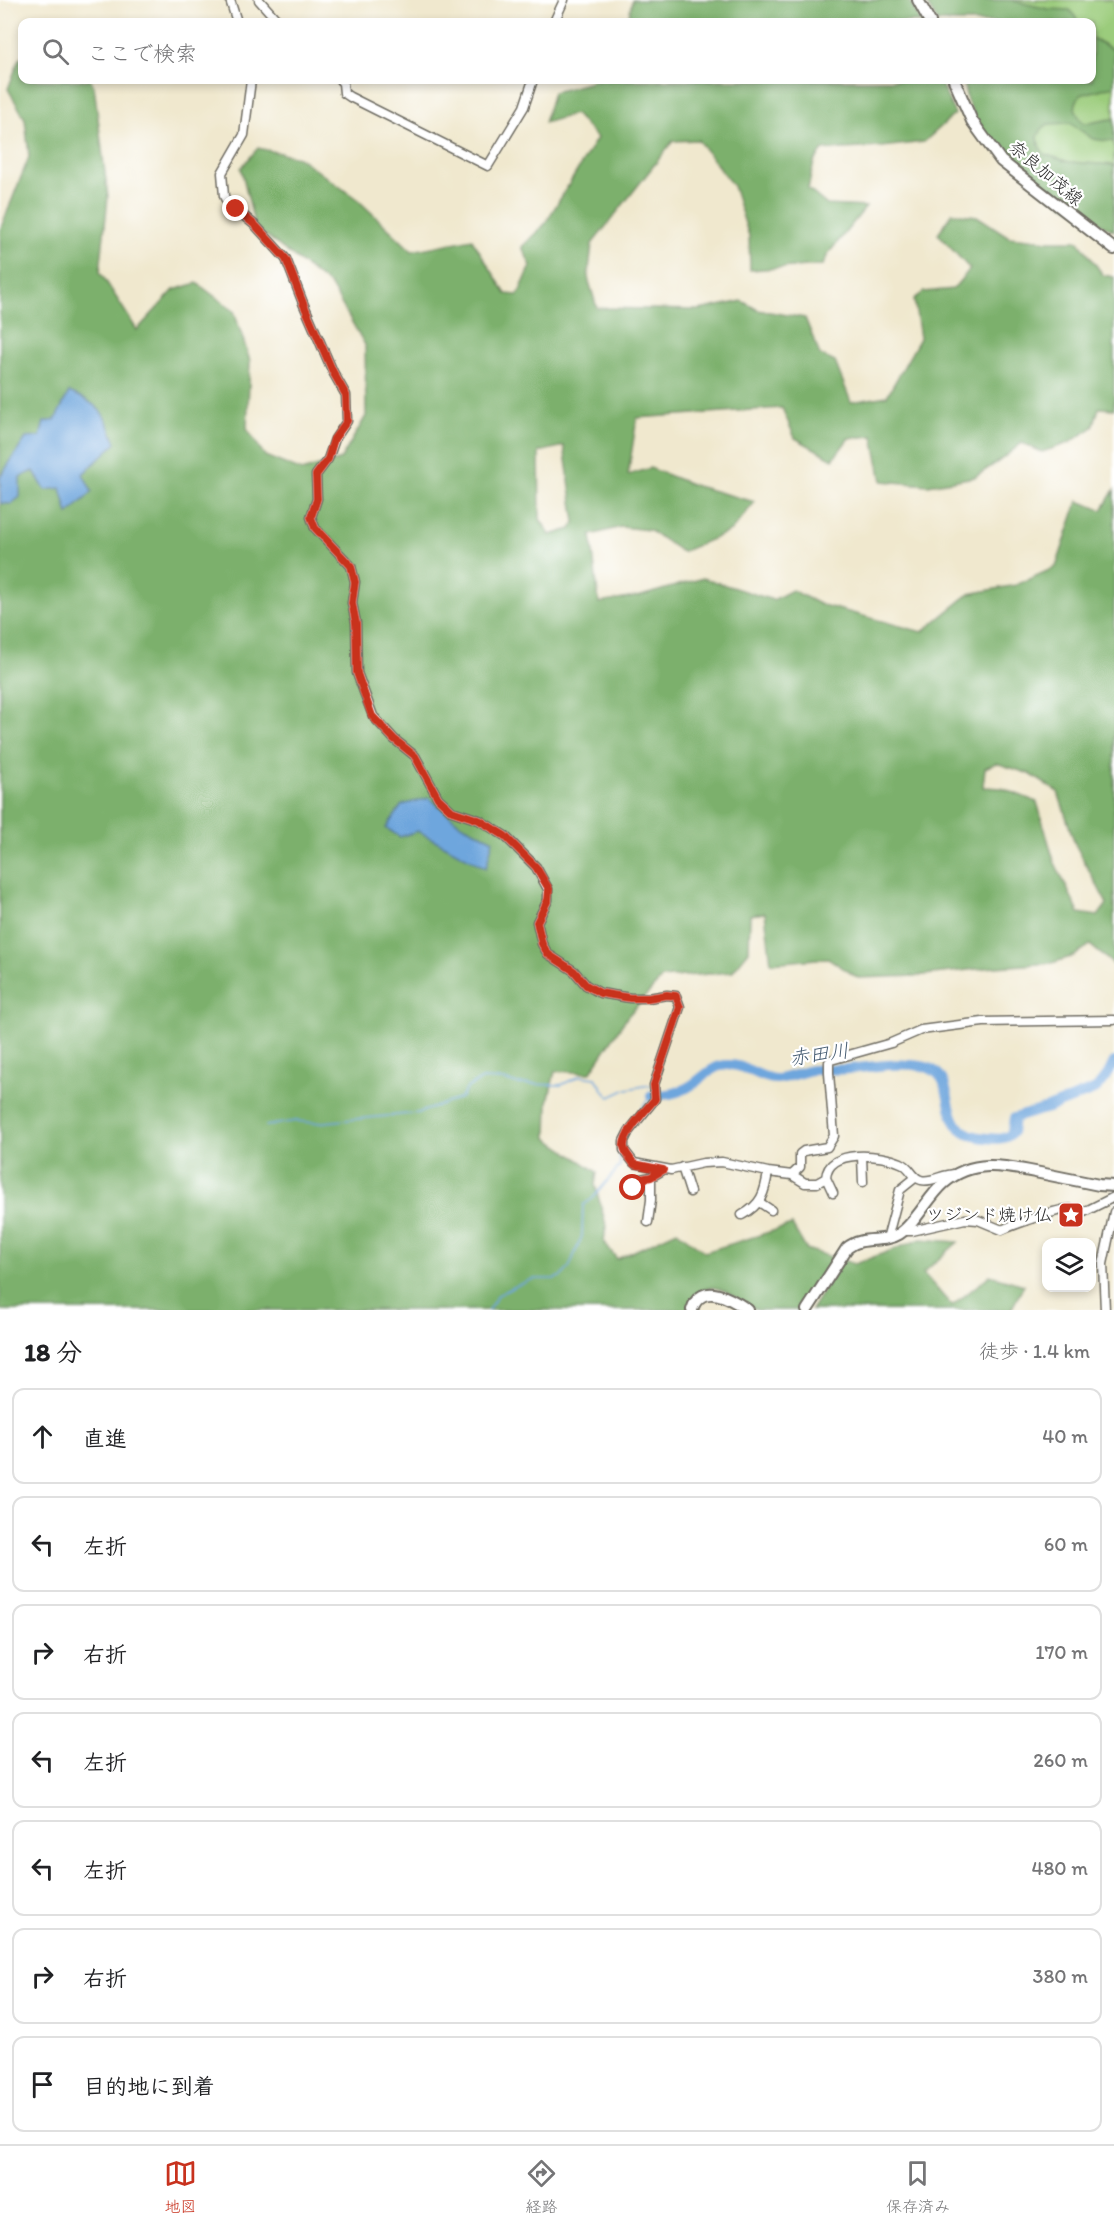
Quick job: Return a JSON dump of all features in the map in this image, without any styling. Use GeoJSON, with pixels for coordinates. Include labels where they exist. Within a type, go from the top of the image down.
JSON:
{"type":"FeatureCollection","features":[{"type":"Feature","properties":{"kind":"main road"},"geometry":{"type":"LineString","coordinates":[[918,0],[928,18]]}},
{"type":"Feature","properties":{"kind":"main road","name":"奈良加茂線"},"geometry":{"type":"LineString","coordinates":[[956,84],[972,121],[1001,160],[1114,249]]}},
{"type":"Feature","properties":{"kind":"main road"},"geometry":{"type":"LineString","coordinates":[[807,1310],[847,1248],[865,1240],[887,1239],[903,1231],[937,1190],[957,1174],[972,1168],[1005,1166],[1114,1186]]}},
{"type":"Feature","properties":{"kind":"main road"},"geometry":{"type":"LineString","coordinates":[[692,1310],[702,1296],[714,1294],[725,1296],[748,1310]]}},
{"type":"Feature","properties":{"kind":"street"},"geometry":{"type":"LineString","coordinates":[[259,0],[274,18]]}},
{"type":"Feature","properties":{"kind":"street"},"geometry":{"type":"LineString","coordinates":[[556,18],[564,0]]}},
{"type":"Feature","properties":{"kind":"street"},"geometry":{"type":"LineString","coordinates":[[232,1],[236,18]]}},
{"type":"Feature","properties":{"kind":"street"},"geometry":{"type":"LineString","coordinates":[[250,84],[244,135],[224,169],[221,179],[222,188],[227,202],[256,226],[286,259],[333,372],[346,395],[347,421],[334,439],[328,459],[316,475],[317,499],[311,517],[315,528],[351,566],[355,582],[352,603],[356,623],[357,673],[372,716],[415,756],[438,798],[452,811],[479,820],[505,836],[536,867],[549,889],[548,900],[537,922],[540,938],[548,954],[574,971],[586,985],[600,993],[630,998],[676,996],[680,1007],[654,1085],[655,1099],[629,1131],[624,1141],[624,1150],[634,1164],[663,1170],[722,1162],[792,1175],[806,1184],[817,1183],[826,1178]]}},
{"type":"Feature","properties":{"kind":"street"},"geometry":{"type":"LineString","coordinates":[[343,84],[344,93],[350,97],[488,166],[524,107],[532,84]]}},
{"type":"Feature","properties":{"kind":"street"},"geometry":{"type":"LineString","coordinates":[[792,1175],[800,1167],[800,1154],[804,1151],[827,1147],[834,1136],[829,1072],[831,1060],[891,1043],[921,1030],[983,1022],[1114,1020]]}},
{"type":"Feature","properties":{"kind":"street"},"geometry":{"type":"LineString","coordinates":[[862,1156],[863,1182]]}},
{"type":"Feature","properties":{"kind":"street"},"geometry":{"type":"LineString","coordinates":[[833,1193],[826,1178],[829,1166],[836,1160],[846,1157],[862,1156],[904,1163],[910,1168],[915,1178]]}},
{"type":"Feature","properties":{"kind":"street"},"geometry":{"type":"LineString","coordinates":[[682,1167],[690,1192]]}},
{"type":"Feature","properties":{"kind":"street"},"geometry":{"type":"LineString","coordinates":[[633,1188],[633,1182],[636,1180],[651,1177],[663,1170]]}},
{"type":"Feature","properties":{"kind":"street"},"geometry":{"type":"LineString","coordinates":[[742,1215],[753,1209],[759,1202],[765,1192],[768,1172]]}},
{"type":"Feature","properties":{"kind":"street"},"geometry":{"type":"LineString","coordinates":[[915,1178],[928,1181],[948,1173],[957,1174]]}},
{"type":"Feature","properties":{"kind":"street"},"geometry":{"type":"LineString","coordinates":[[648,1222],[651,1177]]}},
{"type":"Feature","properties":{"kind":"street"},"geometry":{"type":"LineString","coordinates":[[887,1239],[895,1200],[900,1190],[915,1178]]}},
{"type":"Feature","properties":{"kind":"street"},"geometry":{"type":"LineString","coordinates":[[903,1231],[965,1219],[978,1220],[1002,1230],[1026,1219],[1069,1209],[1084,1212],[1114,1197]]}},
{"type":"Feature","properties":{"kind":"street"},"geometry":{"type":"LineString","coordinates":[[759,1202],[771,1210]]}},
{"type":"Feature","properties":{"kind":"street"},"geometry":{"type":"LineString","coordinates":[[1105,1310],[1103,1264],[1114,1212]]}},
{"type":"Feature","properties":{"kind":"green space"},"geometry":{"type":"Polygon","coordinates":[[[632,0],[909,0],[919,18],[629,18],[632,0]]]}},
{"type":"Feature","properties":{"kind":"green space"},"geometry":{"type":"Polygon","coordinates":[[[924,0],[1010,0],[1048,9],[1070,10],[1076,18],[935,18],[924,0]]]}},
{"type":"Feature","properties":{"kind":"green space"},"geometry":{"type":"Polygon","coordinates":[[[927,0],[1114,0],[1114,199],[1070,179],[1012,136],[1086,84],[1096,84],[1096,18],[936,18],[927,0]]]}},
{"type":"Feature","properties":{"kind":"green space"},"geometry":{"type":"Polygon","coordinates":[[[1096,40],[1114,50],[1114,86],[1080,95],[1076,109],[1083,123],[1114,119],[1114,142],[1093,139],[1070,123],[1048,124],[1038,136],[1039,146],[1044,154],[1069,162],[1114,165],[1114,231],[1063,204],[998,150],[982,130],[967,101],[964,84],[1096,84],[1096,40]]]}},
{"type":"Feature","properties":{"kind":"green space"},"geometry":{"type":"Polygon","coordinates":[[[18,62],[18,84],[93,84],[108,197],[100,272],[137,330],[174,290],[197,283],[234,311],[250,361],[247,429],[265,456],[302,471],[341,459],[366,416],[365,345],[331,286],[255,227],[241,168],[258,148],[298,157],[357,199],[412,251],[472,239],[506,294],[518,295],[531,266],[522,247],[545,224],[597,138],[575,114],[544,123],[553,92],[584,84],[941,84],[955,114],[924,142],[823,150],[814,162],[808,189],[827,205],[866,207],[828,254],[823,265],[750,270],[749,236],[733,186],[698,140],[673,141],[592,244],[588,278],[597,308],[699,310],[742,301],[758,310],[805,318],[820,355],[835,362],[851,402],[887,396],[920,338],[914,299],[924,292],[953,289],[970,269],[938,234],[952,213],[977,216],[1009,237],[1079,241],[1103,275],[1114,277],[1114,409],[1099,408],[1093,427],[1069,443],[1042,452],[1022,443],[975,477],[928,485],[882,481],[873,436],[849,438],[833,459],[795,438],[782,408],[637,418],[628,475],[650,468],[696,486],[755,502],[731,531],[682,552],[649,530],[621,527],[591,535],[599,603],[641,596],[703,578],[773,600],[792,590],[819,604],[922,632],[969,594],[1016,585],[1056,567],[1078,501],[1102,510],[1114,490],[1114,965],[1090,945],[1074,956],[1052,963],[916,976],[858,978],[828,958],[771,963],[765,913],[750,915],[749,951],[732,972],[662,978],[627,1017],[590,1073],[555,1071],[548,1102],[547,1138],[597,1172],[595,1185],[606,1225],[604,1242],[617,1259],[677,1231],[705,1252],[792,1225],[806,1249],[834,1258],[801,1310],[758,1310],[721,1289],[713,1288],[705,1289],[697,1294],[687,1310],[0,1310],[0,230],[29,157],[25,119],[8,89],[18,62]],[[564,446],[539,452],[540,519],[550,535],[571,529],[575,522],[564,446]],[[996,763],[985,768],[983,787],[1002,788],[1037,802],[1054,861],[1079,913],[1098,916],[1107,904],[1075,844],[1058,792],[1030,774],[996,763]]]}},
{"type":"Feature","properties":{"kind":"green space"},"geometry":{"type":"Polygon","coordinates":[[[921,1239],[958,1242],[923,1273],[952,1306],[990,1275],[1024,1285],[1011,1310],[811,1310],[842,1260],[855,1264],[921,1239]]]}},
{"type":"Feature","properties":{"kind":"water"},"geometry":{"type":"Polygon","coordinates":[[[69,392],[88,401],[100,411],[116,443],[83,474],[92,492],[68,514],[61,488],[45,490],[34,471],[20,477],[20,497],[11,504],[0,503],[0,477],[26,438],[40,437],[44,422],[55,420],[69,392]]]}},
{"type":"Feature","properties":{"kind":"water"},"geometry":{"type":"Polygon","coordinates":[[[429,798],[459,823],[493,840],[486,868],[418,831],[400,837],[386,828],[402,805],[429,798]]]}},
{"type":"Feature","properties":{"kind":"waterway","name":"赤田川"},"geometry":{"type":"LineString","coordinates":[[651,1096],[681,1091],[712,1070],[728,1065],[777,1079],[812,1070],[894,1065],[921,1066],[935,1071],[942,1080],[952,1115],[958,1126],[969,1134],[1001,1138],[1012,1133],[1014,1118],[1048,1108],[1096,1089],[1114,1062]]}},
{"type":"Feature","properties":{"kind":"waterway"},"geometry":{"type":"LineString","coordinates":[[266,1126],[296,1121],[315,1123],[418,1113],[461,1098],[468,1087],[483,1079],[504,1080],[517,1084],[561,1085],[580,1076],[596,1078],[610,1097],[627,1089],[650,1085],[650,1087]]}},
{"type":"Feature","properties":{"kind":"waterway","name":"赤田川"},"geometry":{"type":"LineString","coordinates":[[631,1122],[651,1096],[650,1091]]}},
{"type":"Feature","properties":{"kind":"waterway","name":"赤田川"},"geometry":{"type":"LineString","coordinates":[[488,1310],[498,1295],[533,1279],[554,1279],[562,1276],[569,1268],[582,1236],[583,1205],[592,1199],[620,1166],[619,1137],[625,1130]]}},
{"type":"Feature","properties":{"kind":"place","name":"ツジンド焼け仏"},"geometry":{"type":"Point","coordinates":[1071,1215]}},
{"type":"Feature","properties":{"kind":"route"},"geometry":{"type":"LineString","coordinates":[[236,209],[256,226],[286,259],[333,372],[346,395],[347,421],[334,439],[328,459],[316,475],[317,499],[311,517],[315,528],[351,566],[355,582],[352,603],[356,623],[357,673],[372,716],[394,739],[415,756],[438,798],[452,811],[479,820],[505,836],[536,867],[549,889],[548,900],[537,922],[542,944],[548,954],[574,971],[586,985],[600,993],[630,998],[676,996],[680,1007],[654,1085],[655,1099],[629,1131],[624,1141],[624,1150],[634,1164],[663,1170],[651,1177],[636,1180],[633,1182],[633,1188]]}}]}
